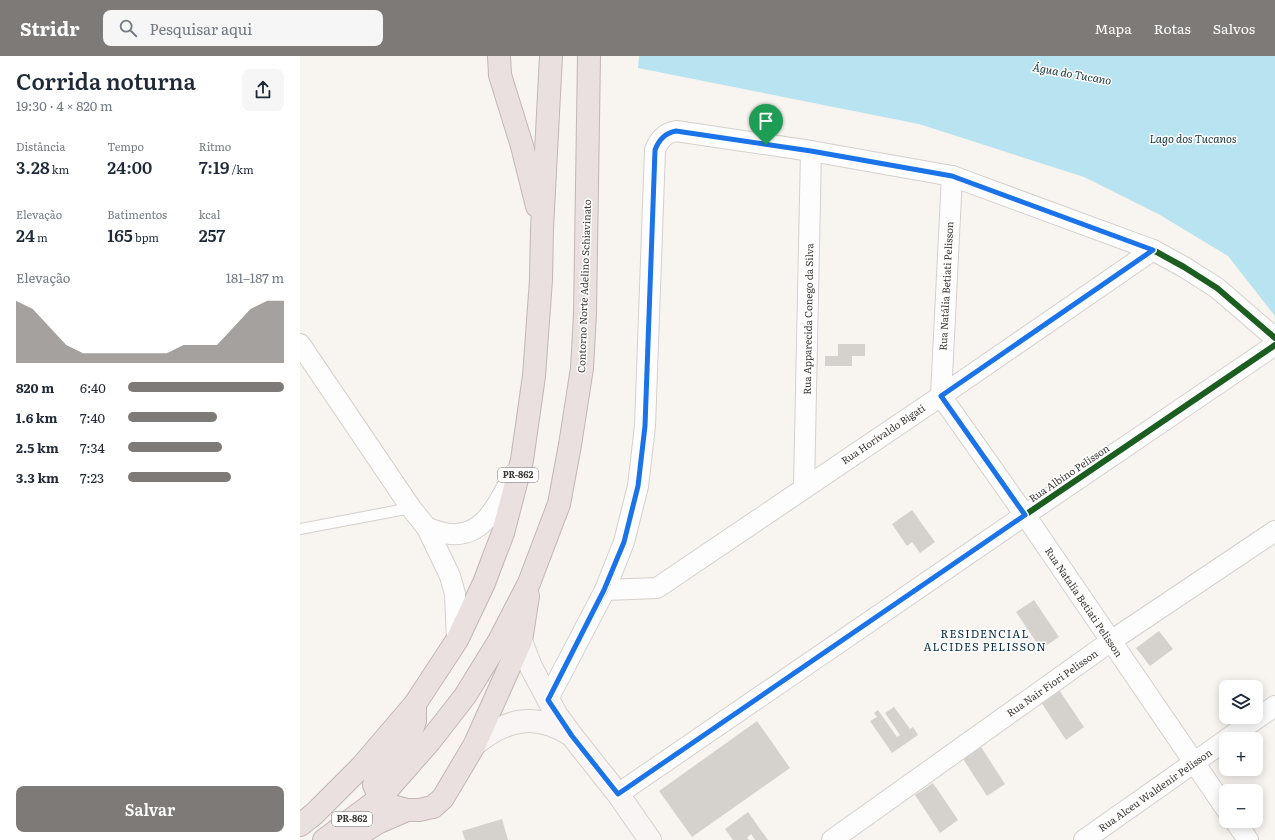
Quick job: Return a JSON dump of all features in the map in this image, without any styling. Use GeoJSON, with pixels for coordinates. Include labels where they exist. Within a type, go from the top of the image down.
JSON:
{"type":"FeatureCollection","features":[{"type":"Feature","properties":{"kind":"highway"},"geometry":{"type":"LineString","coordinates":[[499,56],[500,75],[522,146],[542,229]]}},
{"type":"Feature","properties":{"kind":"highway","name":"PR-862"},"geometry":{"type":"LineString","coordinates":[[300,825],[314,814],[362,766],[415,704],[457,640],[484,583],[504,534],[522,460],[534,376],[539,323],[542,229],[551,56]]}},
{"type":"Feature","properties":{"kind":"highway","name":"Contorno Norte Adelino Schiavinato"},"geometry":{"type":"LineString","coordinates":[[324,840],[380,798],[430,741],[465,696],[499,640],[529,583],[559,504],[581,377],[585,307],[586,61]]}},
{"type":"Feature","properties":{"kind":"highway"},"geometry":{"type":"LineString","coordinates":[[415,704],[415,721],[411,733],[377,773],[374,785],[380,798],[393,806],[407,810],[419,810],[432,807],[443,798],[474,744],[521,642],[529,583]]}},
{"type":"Feature","properties":{"kind":"highway"},"geometry":{"type":"LineString","coordinates":[[351,840],[377,823],[407,810]]}},
{"type":"Feature","properties":{"kind":"street"},"geometry":{"type":"LineString","coordinates":[[548,700],[604,590],[624,542],[638,486],[645,426],[655,150],[662,137],[670,132],[676,131],[811,151],[952,176],[1153,250],[1184,267],[1217,288],[1275,338]]}},
{"type":"Feature","properties":{"kind":"street","name":"Rua Apparecida Conego da Silva"},"geometry":{"type":"LineString","coordinates":[[804,487],[811,151]]}},
{"type":"Feature","properties":{"kind":"street","name":"Rua Natália Betiati Pelisson"},"geometry":{"type":"LineString","coordinates":[[941,396],[952,176]]}},
{"type":"Feature","properties":{"kind":"street","name":"Rua Horivaldo Bigati"},"geometry":{"type":"LineString","coordinates":[[604,590],[656,588],[941,396],[1153,250]]}},
{"type":"Feature","properties":{"kind":"street"},"geometry":{"type":"LineString","coordinates":[[300,344],[411,508],[427,528],[450,576],[455,594],[457,640]]}},
{"type":"Feature","properties":{"kind":"street","name":"Rua Albino Pelisson"},"geometry":{"type":"LineString","coordinates":[[618,794],[1275,345]]}},
{"type":"Feature","properties":{"kind":"street","name":"Rua Natalia Betiati Pelisson"},"geometry":{"type":"LineString","coordinates":[[941,396],[1025,515],[1219,799]]}},
{"type":"Feature","properties":{"kind":"street"},"geometry":{"type":"LineString","coordinates":[[427,528],[450,534],[461,534],[473,530],[483,524],[492,514],[522,460]]}},
{"type":"Feature","properties":{"kind":"street","name":"Rua Nair Fiori Pelisson"},"geometry":{"type":"LineString","coordinates":[[832,840],[1111,641],[1275,531]]}},
{"type":"Feature","properties":{"kind":"street"},"geometry":{"type":"LineString","coordinates":[[521,642],[548,700],[572,736],[618,794],[650,840]]}},
{"type":"Feature","properties":{"kind":"street","name":"Rua Alceu Waldenir Pelisson"},"geometry":{"type":"LineString","coordinates":[[1237,732],[1275,706]]}},
{"type":"Feature","properties":{"kind":"street"},"geometry":{"type":"LineString","coordinates":[[474,744],[501,726],[523,721],[545,723],[559,728],[572,736]]}},
{"type":"Feature","properties":{"kind":"street","name":"Rua Alceu Waldenir Pelisson"},"geometry":{"type":"LineString","coordinates":[[1084,840],[1219,745]]}},
{"type":"Feature","properties":{"kind":"street"},"geometry":{"type":"LineString","coordinates":[[1240,828],[1248,840]]}},
{"type":"Feature","properties":{"kind":"lane"},"geometry":{"type":"LineString","coordinates":[[300,529],[411,508]]}},
{"type":"Feature","properties":{"kind":"water","name":"Lago dos Tucanos"},"geometry":{"type":"Polygon","coordinates":[[[639,56],[1275,56],[1275,316],[1228,256],[1160,215],[1084,177],[919,124],[638,68],[639,56]]]}},
{"type":"Feature","properties":{"kind":"building"},"geometry":{"type":"Polygon","coordinates":[[[838,344],[865,344],[865,356],[852,356],[852,366],[825,366],[825,356],[838,356],[838,344]]]}},
{"type":"Feature","properties":{"kind":"building"},"geometry":{"type":"Polygon","coordinates":[[[912,510],[935,542],[920,553],[912,542],[907,546],[892,524],[912,510]]]}},
{"type":"Feature","properties":{"kind":"building"},"geometry":{"type":"Polygon","coordinates":[[[1034,600],[1059,637],[1041,649],[1016,612],[1034,600]]]}},
{"type":"Feature","properties":{"kind":"building"},"geometry":{"type":"Polygon","coordinates":[[[1159,631],[1173,649],[1150,666],[1136,648],[1159,631]]]}},
{"type":"Feature","properties":{"kind":"building"},"geometry":{"type":"Polygon","coordinates":[[[1059,690],[1084,727],[1066,740],[1041,702],[1059,690]]]}},
{"type":"Feature","properties":{"kind":"building"},"geometry":{"type":"Polygon","coordinates":[[[894,707],[910,729],[913,727],[918,735],[892,753],[870,721],[877,717],[874,713],[878,710],[897,737],[900,735],[885,713],[894,707]]]}},
{"type":"Feature","properties":{"kind":"building"},"geometry":{"type":"Polygon","coordinates":[[[757,721],[790,768],[692,837],[659,791],[757,721]]]}},
{"type":"Feature","properties":{"kind":"building"},"geometry":{"type":"Polygon","coordinates":[[[981,747],[1005,784],[987,796],[963,759],[981,747]]]}},
{"type":"Feature","properties":{"kind":"building"},"geometry":{"type":"Polygon","coordinates":[[[933,783],[958,820],[940,833],[915,795],[933,783]]]}},
{"type":"Feature","properties":{"kind":"building"},"geometry":{"type":"Polygon","coordinates":[[[748,812],[768,840],[755,840],[751,834],[747,838],[749,840],[733,840],[725,829],[748,812]]]}},
{"type":"Feature","properties":{"kind":"building"},"geometry":{"type":"Polygon","coordinates":[[[502,819],[508,840],[465,840],[462,831],[502,819]]]}},
{"type":"Feature","properties":{"kind":"cycle path"},"geometry":{"type":"LineString","coordinates":[[548,699],[605,590],[624,542],[638,486],[645,426],[655,150],[658,143],[669,133],[676,131],[811,151],[952,176],[1153,250],[1184,267],[1217,288],[1275,338]]}},
{"type":"Feature","properties":{"kind":"cycle path"},"geometry":{"type":"LineString","coordinates":[[618,794],[1275,345]]}},
{"type":"Feature","properties":{"kind":"district","name":"RESIDENCIAL ALCIDES PELISSON"},"geometry":{"type":"Point","coordinates":[985,640]}},
{"type":"Feature","properties":{"kind":"route"},"geometry":{"type":"LineString","coordinates":[[676,131],[766,145],[811,151],[952,176],[1153,250],[941,396],[1025,515],[618,794],[572,736],[548,700],[604,590],[624,542],[638,486],[645,426],[655,150],[662,137],[670,132],[676,131]]}},
{"type":"Feature","properties":{"kind":"water label","name":"Água do Tucano"},"geometry":{"type":"Point","coordinates":[1072,74]}}]}
